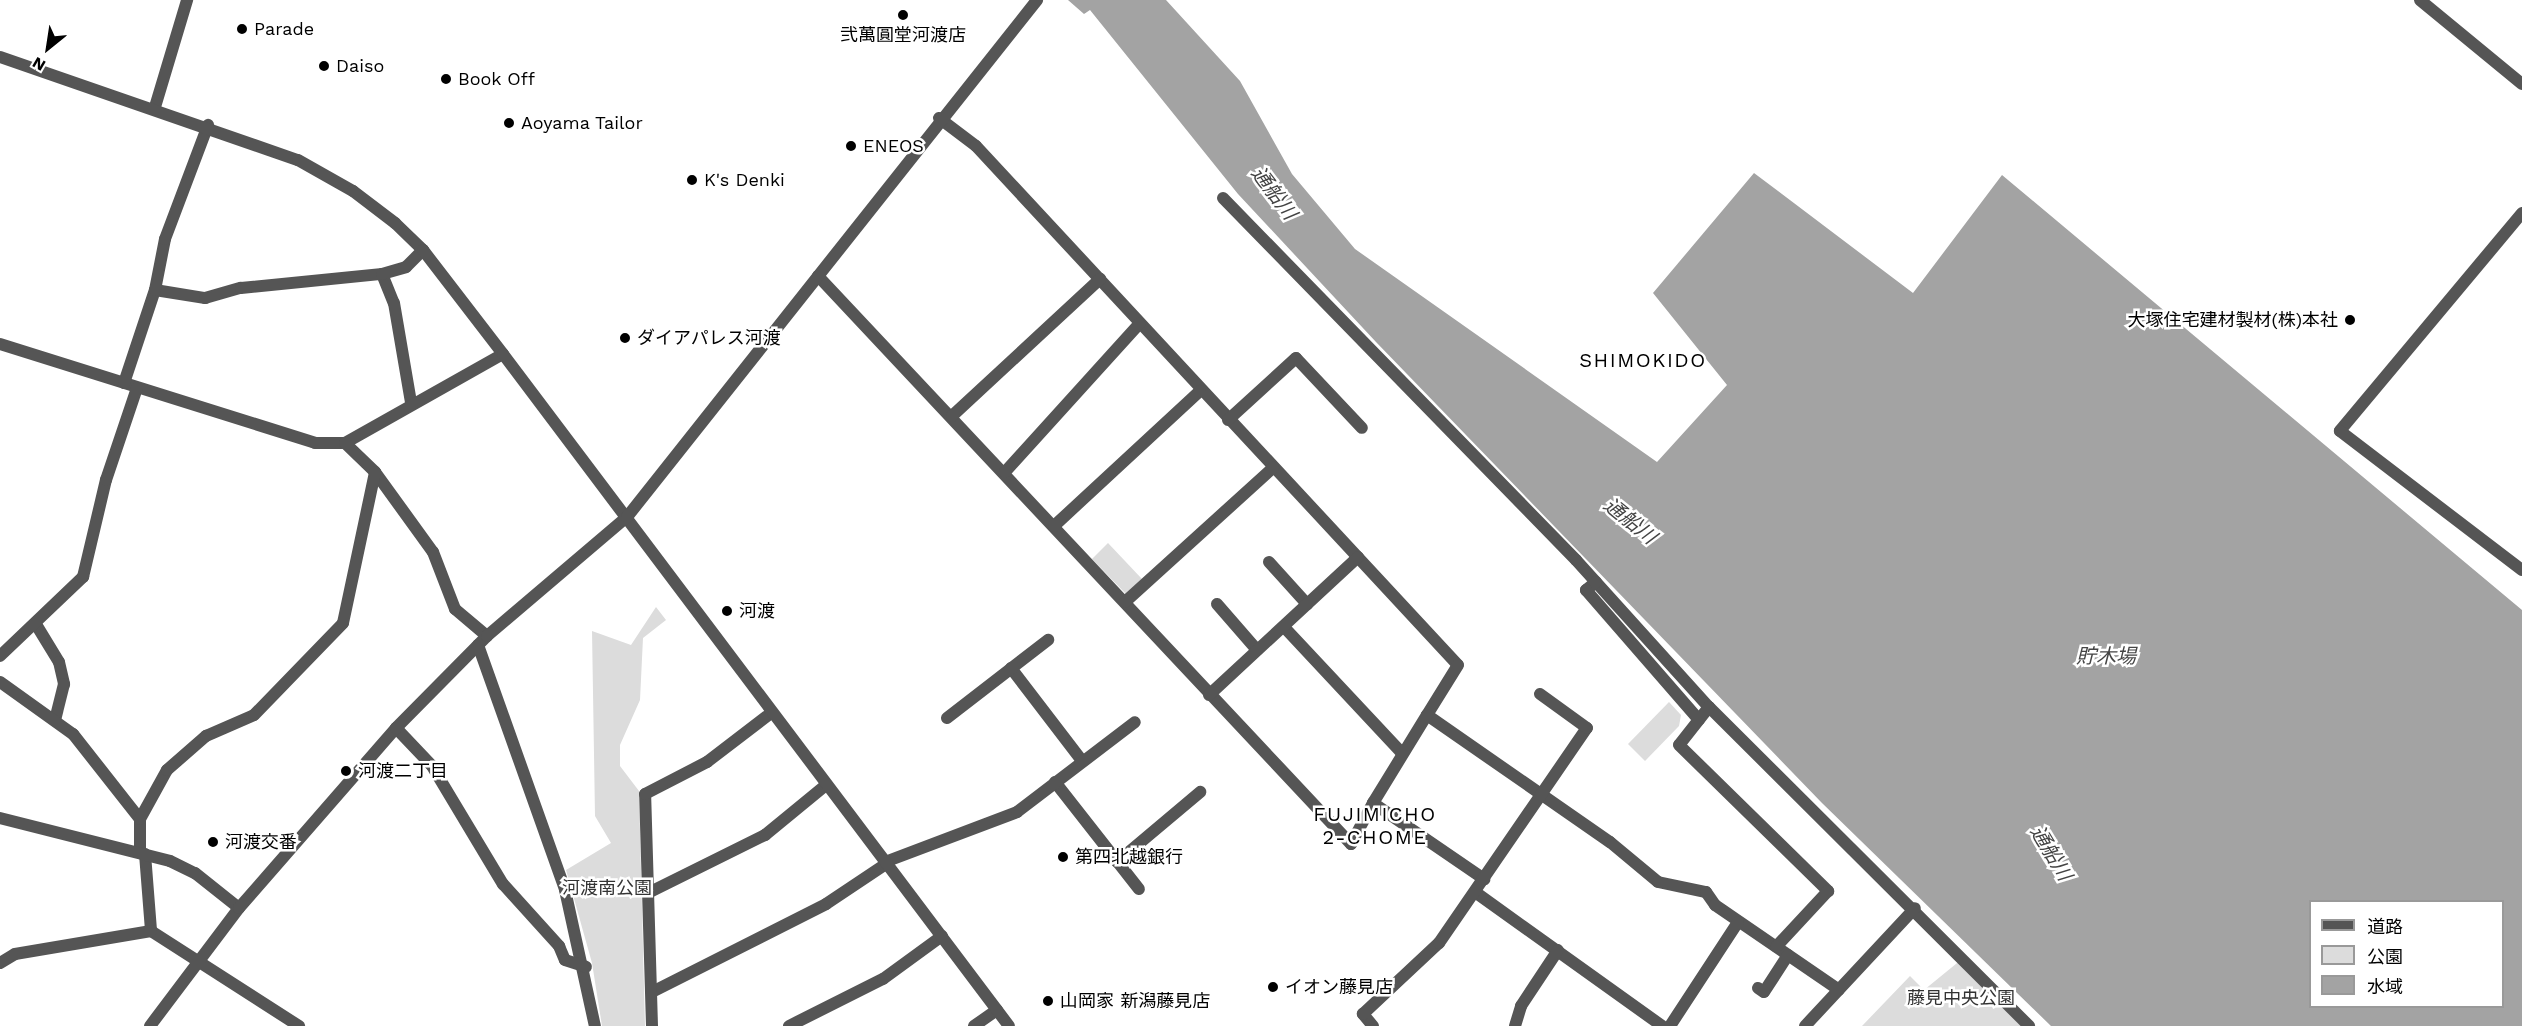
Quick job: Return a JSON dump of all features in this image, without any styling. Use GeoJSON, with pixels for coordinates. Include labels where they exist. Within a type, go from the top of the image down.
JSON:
{"type":"FeatureCollection","features":[{"type":"Feature","properties":{"kind":"street"},"geometry":{"type":"LineString","coordinates":[[155,107],[187,0]]}},
{"type":"Feature","properties":{"kind":"street"},"geometry":{"type":"LineString","coordinates":[[155,1024],[196,962],[238,908],[396,728],[482,640],[627,517],[818,276],[939,118],[1037,0]]}},
{"type":"Feature","properties":{"kind":"street"},"geometry":{"type":"LineString","coordinates":[[2420,0],[2522,84]]}},
{"type":"Feature","properties":{"kind":"street"},"geometry":{"type":"LineString","coordinates":[[0,57],[208,125],[326,174],[423,250],[627,517],[771,713],[1009,1026]]}},
{"type":"Feature","properties":{"kind":"street"},"geometry":{"type":"LineString","coordinates":[[818,276],[1005,472],[1209,695],[1351,844],[1402,753],[1458,664],[1200,391],[976,146],[939,118]]}},
{"type":"Feature","properties":{"kind":"street"},"geometry":{"type":"LineString","coordinates":[[124,383],[155,290],[165,239],[208,125]]}},
{"type":"Feature","properties":{"kind":"street"},"geometry":{"type":"LineString","coordinates":[[1223,198],[1596,582],[1709,707],[1915,908],[2029,1026]]}},
{"type":"Feature","properties":{"kind":"street"},"geometry":{"type":"LineString","coordinates":[[2522,213],[2340,431],[2522,570]]}},
{"type":"Feature","properties":{"kind":"street"},"geometry":{"type":"LineString","coordinates":[[155,290],[205,298],[241,288],[382,274],[406,267],[423,250]]}},
{"type":"Feature","properties":{"kind":"street"},"geometry":{"type":"LineString","coordinates":[[382,274],[394,303],[411,402]]}},
{"type":"Feature","properties":{"kind":"street"},"geometry":{"type":"LineString","coordinates":[[952,416],[1100,279]]}},
{"type":"Feature","properties":{"kind":"street"},"geometry":{"type":"LineString","coordinates":[[1005,472],[1139,324]]}},
{"type":"Feature","properties":{"kind":"street"},"geometry":{"type":"LineString","coordinates":[[0,344],[315,444],[345,443],[411,402],[503,354]]}},
{"type":"Feature","properties":{"kind":"street"},"geometry":{"type":"LineString","coordinates":[[1228,420],[1296,358],[1362,428]]}},
{"type":"Feature","properties":{"kind":"street"},"geometry":{"type":"LineString","coordinates":[[0,656],[36,626],[82,577],[106,480],[137,388]]}},
{"type":"Feature","properties":{"kind":"street"},"geometry":{"type":"LineString","coordinates":[[1054,526],[1200,391]]}},
{"type":"Feature","properties":{"kind":"street"},"geometry":{"type":"LineString","coordinates":[[345,443],[375,472],[433,552],[455,609],[482,640],[565,890],[586,967],[595,1026]]}},
{"type":"Feature","properties":{"kind":"street"},"geometry":{"type":"LineString","coordinates":[[1125,602],[1273,468]]}},
{"type":"Feature","properties":{"kind":"street"},"geometry":{"type":"LineString","coordinates":[[151,931],[140,819],[167,770],[206,736],[254,715],[343,623],[375,472]]}},
{"type":"Feature","properties":{"kind":"street"},"geometry":{"type":"LineString","coordinates":[[1209,695],[1358,557]]}},
{"type":"Feature","properties":{"kind":"street"},"geometry":{"type":"LineString","coordinates":[[1269,562],[1307,604]]}},
{"type":"Feature","properties":{"kind":"street"},"geometry":{"type":"LineString","coordinates":[[1596,582],[1586,590],[1699,720]]}},
{"type":"Feature","properties":{"kind":"street"},"geometry":{"type":"LineString","coordinates":[[1217,604],[1257,650]]}},
{"type":"Feature","properties":{"kind":"street"},"geometry":{"type":"LineString","coordinates":[[36,626],[59,662],[64,684],[55,719]]}},
{"type":"Feature","properties":{"kind":"street"},"geometry":{"type":"LineString","coordinates":[[1284,627],[1402,753]]}},
{"type":"Feature","properties":{"kind":"street"},"geometry":{"type":"LineString","coordinates":[[947,718],[1048,640]]}},
{"type":"Feature","properties":{"kind":"street"},"geometry":{"type":"LineString","coordinates":[[1011,668],[1082,761]]}},
{"type":"Feature","properties":{"kind":"street"},"geometry":{"type":"LineString","coordinates":[[0,682],[55,719],[140,819]]}},
{"type":"Feature","properties":{"kind":"street"},"geometry":{"type":"LineString","coordinates":[[1373,1026],[1363,1014],[1439,943],[1587,728],[1540,694]]}},
{"type":"Feature","properties":{"kind":"street"},"geometry":{"type":"LineString","coordinates":[[1709,707],[1679,745],[1828,891],[1776,947]]}},
{"type":"Feature","properties":{"kind":"street"},"geometry":{"type":"LineString","coordinates":[[652,1026],[645,794],[706,762],[771,713]]}},
{"type":"Feature","properties":{"kind":"street"},"geometry":{"type":"LineString","coordinates":[[1427,715],[1542,794],[1658,882],[1706,892],[1738,922],[1839,990]]}},
{"type":"Feature","properties":{"kind":"street"},"geometry":{"type":"LineString","coordinates":[[652,992],[825,904],[886,863],[1017,812],[1135,722]]}},
{"type":"Feature","properties":{"kind":"street"},"geometry":{"type":"LineString","coordinates":[[396,728],[432,766],[503,884],[559,946],[565,960],[586,967]]}},
{"type":"Feature","properties":{"kind":"street"},"geometry":{"type":"LineString","coordinates":[[1055,782],[1139,889]]}},
{"type":"Feature","properties":{"kind":"street"},"geometry":{"type":"LineString","coordinates":[[648,893],[765,835],[826,785]]}},
{"type":"Feature","properties":{"kind":"street"},"geometry":{"type":"LineString","coordinates":[[1117,862],[1200,792]]}},
{"type":"Feature","properties":{"kind":"street"},"geometry":{"type":"LineString","coordinates":[[1373,803],[1484,879]]}},
{"type":"Feature","properties":{"kind":"street"},"geometry":{"type":"LineString","coordinates":[[0,818],[142,854],[195,873],[238,908]]}},
{"type":"Feature","properties":{"kind":"street"},"geometry":{"type":"LineString","coordinates":[[1475,892],[1662,1026]]}},
{"type":"Feature","properties":{"kind":"street"},"geometry":{"type":"LineString","coordinates":[[1805,1026],[1915,908]]}},
{"type":"Feature","properties":{"kind":"street"},"geometry":{"type":"LineString","coordinates":[[1670,1026],[1738,922]]}},
{"type":"Feature","properties":{"kind":"street"},"geometry":{"type":"LineString","coordinates":[[0,963],[15,954],[151,931],[299,1026]]}},
{"type":"Feature","properties":{"kind":"street"},"geometry":{"type":"LineString","coordinates":[[789,1026],[883,979],[942,936]]}},
{"type":"Feature","properties":{"kind":"street"},"geometry":{"type":"LineString","coordinates":[[1515,1026],[1521,1006],[1558,950]]}},
{"type":"Feature","properties":{"kind":"street"},"geometry":{"type":"LineString","coordinates":[[1758,988],[1764,992],[1788,955]]}},
{"type":"Feature","properties":{"kind":"street"},"geometry":{"type":"LineString","coordinates":[[975,1026],[997,1010]]}},
{"type":"Feature","properties":{"kind":"green space"},"geometry":{"type":"Polygon","coordinates":[[[1108,543],[1142,579],[1126,594],[1092,559],[1108,543]]]}},
{"type":"Feature","properties":{"kind":"green space","name":"河渡南公園"},"geometry":{"type":"Polygon","coordinates":[[[656,607],[666,620],[643,638],[640,700],[620,745],[620,766],[639,791],[645,1026],[602,1026],[592,963],[566,870],[611,843],[595,816],[592,631],[631,645],[656,607]]]}},
{"type":"Feature","properties":{"kind":"green space"},"geometry":{"type":"Polygon","coordinates":[[[1669,702],[1681,715],[1679,726],[1645,761],[1628,744],[1669,702]]]}},
{"type":"Feature","properties":{"kind":"green space","name":"藤見中央公園"},"geometry":{"type":"Polygon","coordinates":[[[1962,959],[2029,1026],[1862,1026],[1910,976],[1924,990],[1962,959]]]}},
{"type":"Feature","properties":{"kind":"water","name":"貯木場"},"geometry":{"type":"Polygon","coordinates":[[[1068,0],[1166,0],[1240,81],[1292,174],[1355,249],[1657,462],[1727,385],[1653,293],[1754,173],[1913,293],[2002,175],[2522,610],[2522,1026],[2051,1026],[1822,803],[1376,342],[1238,194],[1090,10],[1084,14],[1068,0]]]}},
{"type":"Feature","properties":{"kind":"place","name":"弐萬圓堂河渡店"},"geometry":{"type":"Point","coordinates":[903,15]}},
{"type":"Feature","properties":{"kind":"place","name":"Parade"},"geometry":{"type":"Point","coordinates":[242,29]}},
{"type":"Feature","properties":{"kind":"place","name":"Daiso"},"geometry":{"type":"Point","coordinates":[324,66]}},
{"type":"Feature","properties":{"kind":"place","name":"Book Off"},"geometry":{"type":"Point","coordinates":[446,79]}},
{"type":"Feature","properties":{"kind":"place","name":"Aoyama Tailor"},"geometry":{"type":"Point","coordinates":[509,123]}},
{"type":"Feature","properties":{"kind":"place","name":"ENEOS"},"geometry":{"type":"Point","coordinates":[851,146]}},
{"type":"Feature","properties":{"kind":"place","name":"K's Denki"},"geometry":{"type":"Point","coordinates":[692,180]}},
{"type":"Feature","properties":{"kind":"place","name":"大塚住宅建材製材(株)本社"},"geometry":{"type":"Point","coordinates":[2350,320]}},
{"type":"Feature","properties":{"kind":"place","name":"ダイアパレス河渡"},"geometry":{"type":"Point","coordinates":[625,338]}},
{"type":"Feature","properties":{"kind":"place","name":"河渡"},"geometry":{"type":"Point","coordinates":[727,611]}},
{"type":"Feature","properties":{"kind":"place","name":"河渡二丁目"},"geometry":{"type":"Point","coordinates":[346,771]}},
{"type":"Feature","properties":{"kind":"place","name":"河渡交番"},"geometry":{"type":"Point","coordinates":[213,842]}},
{"type":"Feature","properties":{"kind":"place","name":"第四北越銀行"},"geometry":{"type":"Point","coordinates":[1063,857]}},
{"type":"Feature","properties":{"kind":"place","name":"イオン藤見店"},"geometry":{"type":"Point","coordinates":[1273,987]}},
{"type":"Feature","properties":{"kind":"place","name":"山岡家 新潟藤見店"},"geometry":{"type":"Point","coordinates":[1048,1001]}},
{"type":"Feature","properties":{"kind":"district","name":"SHIMOKIDO"},"geometry":{"type":"Point","coordinates":[1643,360]}},
{"type":"Feature","properties":{"kind":"district","name":"FUJIMICHO 2-CHOME"},"geometry":{"type":"Point","coordinates":[1375,826]}},
{"type":"Feature","properties":{"kind":"water label","name":"通船川"},"geometry":{"type":"Point","coordinates":[1274,193]}},
{"type":"Feature","properties":{"kind":"water label","name":"通船川"},"geometry":{"type":"Point","coordinates":[1630,521]}},
{"type":"Feature","properties":{"kind":"water label","name":"通船川"},"geometry":{"type":"Point","coordinates":[2051,853]}}]}
